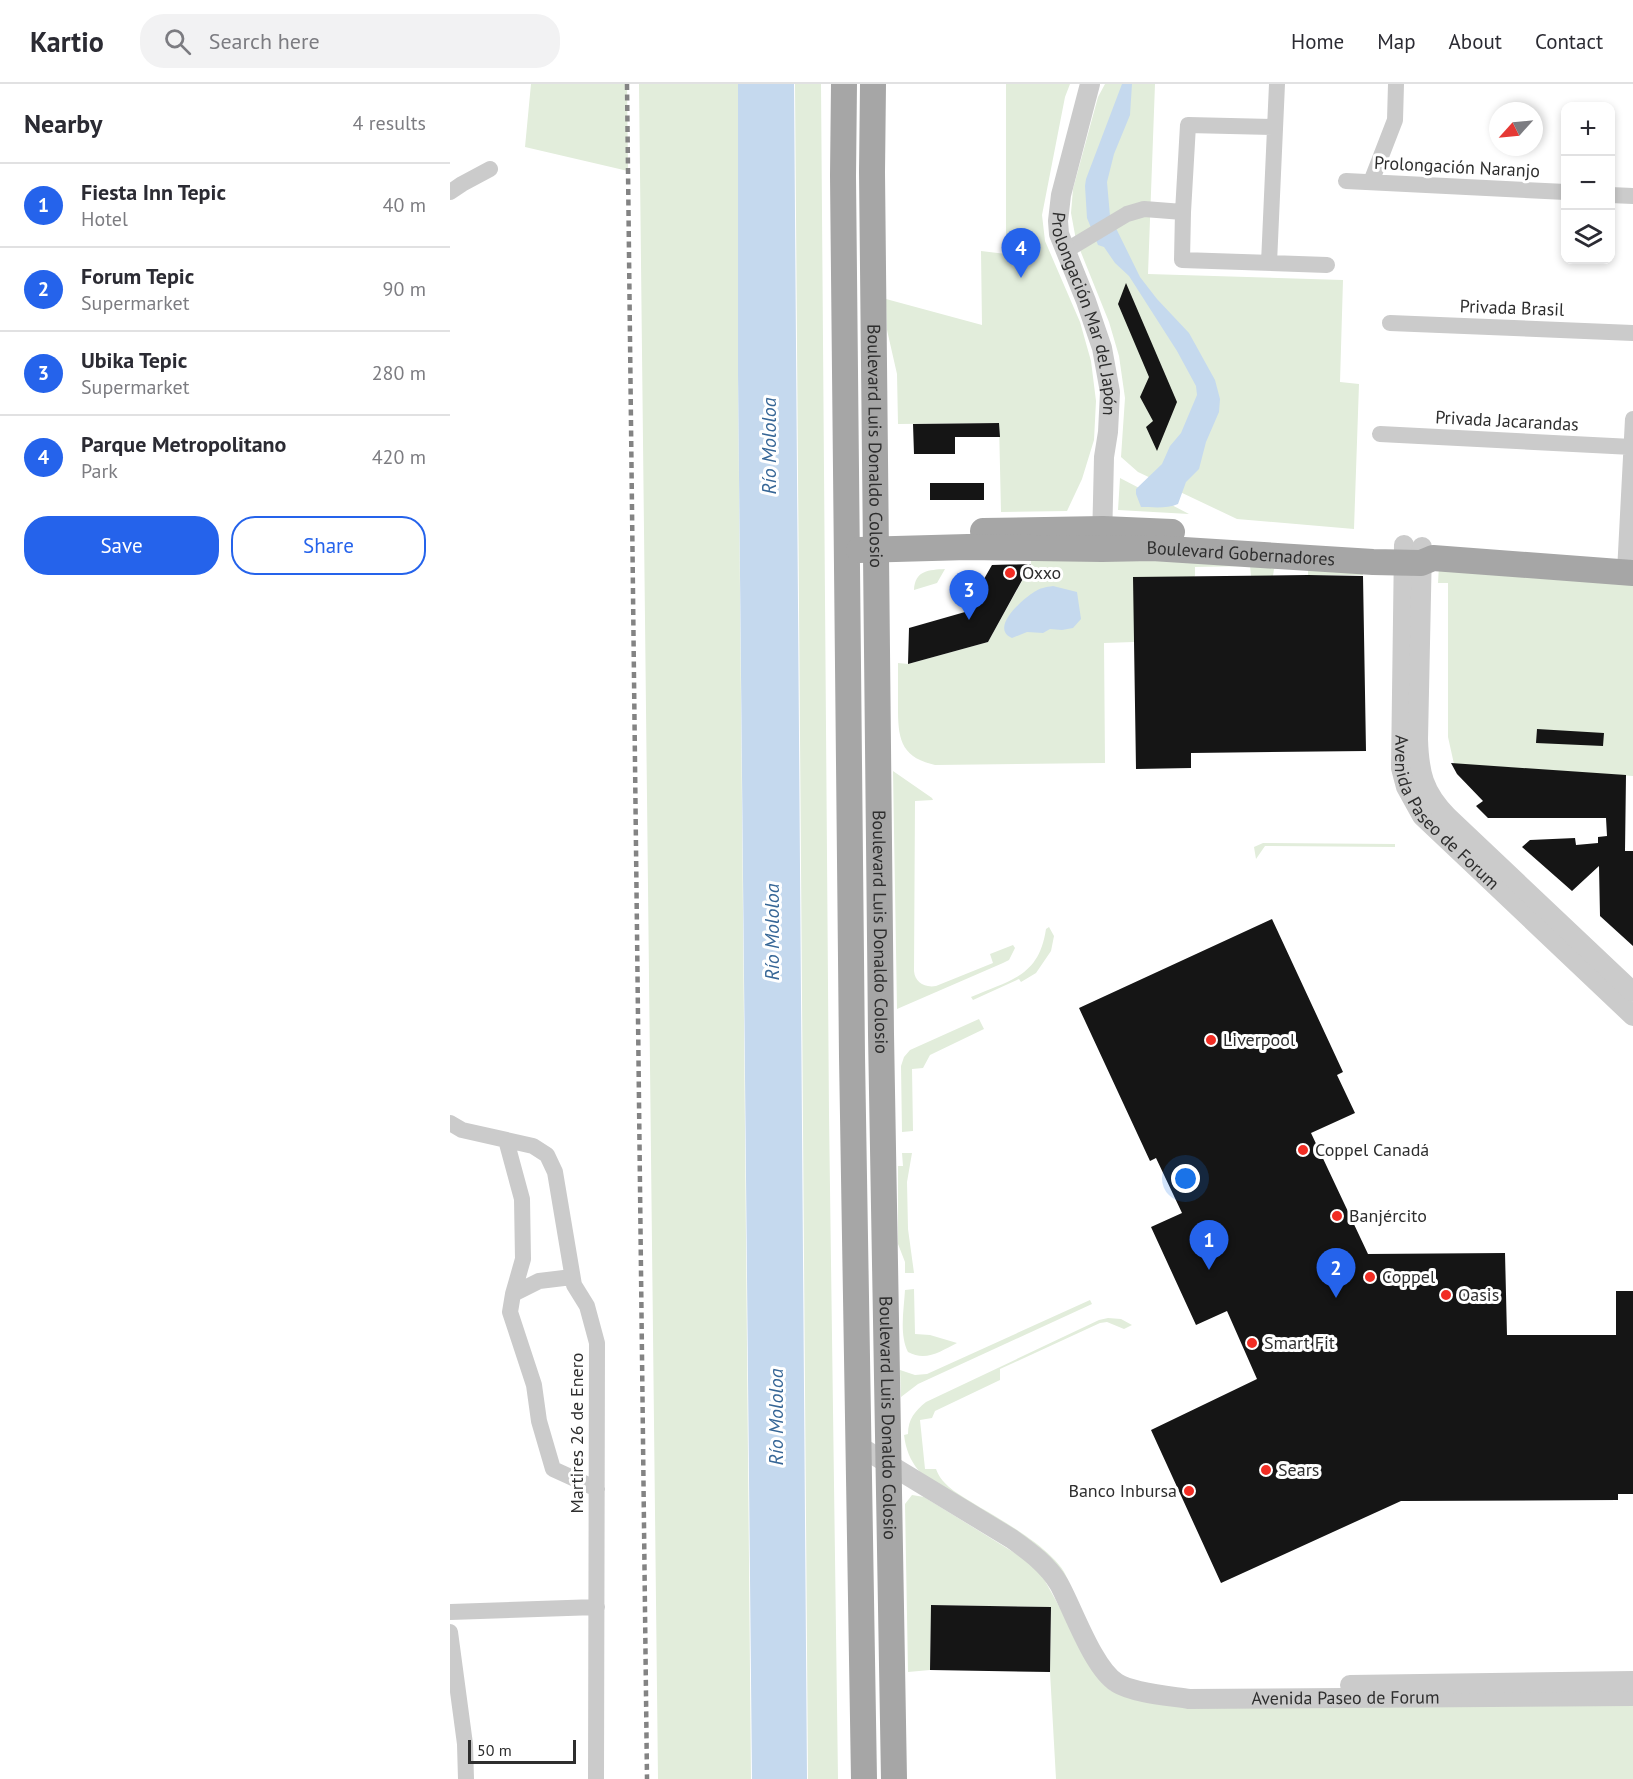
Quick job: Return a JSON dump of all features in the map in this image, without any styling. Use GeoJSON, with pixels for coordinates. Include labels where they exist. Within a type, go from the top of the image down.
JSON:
{"type":"FeatureCollection","features":[{"type":"Feature","properties":{"kind":"main road","name":"Boulevard Luis Donaldo Colosio"},"geometry":{"type":"LineString","coordinates":[[844,84],[852,1056],[864,1779]]}},
{"type":"Feature","properties":{"kind":"main road","name":"Boulevard Luis Donaldo Colosio"},"geometry":{"type":"LineString","coordinates":[[873,84],[881,1034],[894,1779]]}},
{"type":"Feature","properties":{"kind":"main road","name":"Boulevard Gobernadores"},"geometry":{"type":"LineString","coordinates":[[847,542],[968,548],[1102,539],[1152,548],[1413,555],[1433,558],[1629,565]]}},
{"type":"Feature","properties":{"kind":"main road"},"geometry":{"type":"LineString","coordinates":[[851,815],[860,833],[862,1015],[863,1021],[870,1030],[881,1034]]}},
{"type":"Feature","properties":{"kind":"main road"},"geometry":{"type":"LineString","coordinates":[[852,1056],[854,1050],[860,1046],[867,1047],[871,1053],[875,1206],[879,1216],[885,1222]]}},
{"type":"Feature","properties":{"kind":"street","name":"Prolongación Mar del Japón"},"geometry":{"type":"LineString","coordinates":[[1090,84],[1061,195],[1058,221],[1059,234],[1102,348],[1110,392],[1104,457],[1102,539]]}},
{"type":"Feature","properties":{"kind":"street"},"geometry":{"type":"LineString","coordinates":[[1269,263],[1277,84]]}},
{"type":"Feature","properties":{"kind":"street"},"geometry":{"type":"LineString","coordinates":[[1371,182],[1395,120],[1396,84]]}},
{"type":"Feature","properties":{"kind":"street"},"geometry":{"type":"LineString","coordinates":[[1274,127],[1188,125],[1182,260],[1327,265]]}},
{"type":"Feature","properties":{"kind":"street"},"geometry":{"type":"LineString","coordinates":[[450,192],[490,170]]}},
{"type":"Feature","properties":{"kind":"street","name":"Prolongación Naranjo"},"geometry":{"type":"LineString","coordinates":[[1346,181],[1561,192]]}},
{"type":"Feature","properties":{"kind":"street"},"geometry":{"type":"LineString","coordinates":[[1615,195],[1633,196]]}},
{"type":"Feature","properties":{"kind":"street"},"geometry":{"type":"LineString","coordinates":[[1065,251],[1127,214],[1144,209],[1183,212]]}},
{"type":"Feature","properties":{"kind":"street","name":"Privada Brasil"},"geometry":{"type":"LineString","coordinates":[[1390,323],[1633,333]]}},
{"type":"Feature","properties":{"kind":"street"},"geometry":{"type":"LineString","coordinates":[[1629,565],[1633,421]]}},
{"type":"Feature","properties":{"kind":"street","name":"Privada Jacarandas"},"geometry":{"type":"LineString","coordinates":[[1380,434],[1632,447]]}},
{"type":"Feature","properties":{"kind":"street","name":"Avenida Paseo de Forum"},"geometry":{"type":"LineString","coordinates":[[1413,555],[1419,766],[1423,781],[1438,807],[1633,992]]}},
{"type":"Feature","properties":{"kind":"street","name":"Avenida Paseo de Forum"},"geometry":{"type":"LineString","coordinates":[[1413,555],[1401,768],[1406,787],[1422,816],[1633,1016]]}},
{"type":"Feature","properties":{"kind":"street","name":"Martires 26 de Enero"},"geometry":{"type":"LineString","coordinates":[[450,1123],[462,1130],[533,1146],[547,1155],[555,1172],[574,1285],[587,1306],[597,1343],[596,1779]]}},
{"type":"Feature","properties":{"kind":"street"},"geometry":{"type":"LineString","coordinates":[[506,1140],[522,1199],[523,1259],[510,1312],[534,1384],[539,1420],[553,1469],[597,1489]]}},
{"type":"Feature","properties":{"kind":"street"},"geometry":{"type":"LineString","coordinates":[[513,1294],[539,1281],[572,1276]]}},
{"type":"Feature","properties":{"kind":"street","name":"Avenida Paseo de Forum"},"geometry":{"type":"LineString","coordinates":[[859,1446],[1012,1539],[1034,1555],[1058,1582],[1103,1668],[1117,1683],[1142,1691],[1189,1700],[1633,1696]]}},
{"type":"Feature","properties":{"kind":"street"},"geometry":{"type":"LineString","coordinates":[[450,1612],[597,1607]]}},
{"type":"Feature","properties":{"kind":"street"},"geometry":{"type":"LineString","coordinates":[[450,1632],[465,1744],[466,1779]]}},
{"type":"Feature","properties":{"kind":"street","name":"Avenida Paseo de Forum"},"geometry":{"type":"LineString","coordinates":[[1085,1636],[1105,1661],[1119,1670],[1147,1679],[1190,1687],[1633,1681]]}},
{"type":"Feature","properties":{"kind":"green space"},"geometry":{"type":"Polygon","coordinates":[[[531,84],[627,84],[628,171],[525,147],[531,84]]]}},
{"type":"Feature","properties":{"kind":"green space"},"geometry":{"type":"Polygon","coordinates":[[[639,84],[738,84],[738,374],[751,1779],[658,1779],[639,84]]]}},
{"type":"Feature","properties":{"kind":"green space"},"geometry":{"type":"Polygon","coordinates":[[[795,84],[821,84],[829,1114],[838,1779],[808,1779],[795,84]]]}},
{"type":"Feature","properties":{"kind":"green space"},"geometry":{"type":"Polygon","coordinates":[[[1006,84],[1070,84],[1065,97],[1042,215],[1045,241],[1080,322],[1091,361],[1096,401],[1094,440],[1082,479],[1067,511],[1001,512],[999,423],[898,424],[897,374],[887,330],[886,299],[982,325],[981,251],[1006,254],[1006,84]]]}},
{"type":"Feature","properties":{"kind":"green space"},"geometry":{"type":"Polygon","coordinates":[[[1105,84],[1155,84],[1148,274],[1343,280],[1340,382],[1359,384],[1354,529],[1237,519],[1138,472],[1121,457],[1125,398],[1119,356],[1109,322],[1076,240],[1071,213],[1073,189],[1098,97],[1105,84]]]}},
{"type":"Feature","properties":{"kind":"green space"},"geometry":{"type":"Polygon","coordinates":[[[1120,478],[1189,514],[1118,510],[1120,478]]]}},
{"type":"Feature","properties":{"kind":"green space"},"geometry":{"type":"Polygon","coordinates":[[[1031,555],[1128,555],[1363,571],[1363,575],[1308,575],[1308,568],[1274,569],[1273,576],[1251,576],[1250,566],[1195,567],[1195,576],[1134,642],[1104,643],[1105,763],[935,765],[914,757],[903,745],[900,737],[898,663],[908,664],[988,642],[1031,565],[1031,555]]]}},
{"type":"Feature","properties":{"kind":"green space"},"geometry":{"type":"Polygon","coordinates":[[[1439,565],[1633,577],[1633,776],[1454,764],[1448,737],[1448,583],[1438,583],[1439,565]]]}},
{"type":"Feature","properties":{"kind":"green space"},"geometry":{"type":"Polygon","coordinates":[[[945,569],[937,583],[914,590],[917,578],[924,572],[945,569]]]}},
{"type":"Feature","properties":{"kind":"green space"},"geometry":{"type":"Polygon","coordinates":[[[893,771],[933,800],[915,801],[914,971],[918,981],[924,985],[936,986],[993,963],[990,954],[1013,945],[1015,948],[1009,960],[897,1009],[893,771]]]}},
{"type":"Feature","properties":{"kind":"green space"},"geometry":{"type":"Polygon","coordinates":[[[1263,843],[1395,844],[1395,847],[1265,846],[1256,859],[1254,847],[1263,843]]]}},
{"type":"Feature","properties":{"kind":"green space"},"geometry":{"type":"Polygon","coordinates":[[[1049,927],[1054,936],[1051,951],[1036,973],[1021,982],[1019,979],[973,1000],[971,997],[1010,981],[1029,967],[1037,957],[1046,929],[1049,927]]]}},
{"type":"Feature","properties":{"kind":"green space"},"geometry":{"type":"Polygon","coordinates":[[[979,1019],[984,1029],[930,1055],[923,1068],[912,1069],[913,1131],[902,1132],[901,1066],[904,1057],[910,1050],[979,1019]]]}},
{"type":"Feature","properties":{"kind":"green space"},"geometry":{"type":"Polygon","coordinates":[[[902,1153],[912,1153],[907,1182],[908,1229],[914,1273],[905,1273],[905,1262],[898,1244],[898,1166],[903,1166],[902,1153]]]}},
{"type":"Feature","properties":{"kind":"green space"},"geometry":{"type":"Polygon","coordinates":[[[914,1289],[915,1334],[930,1335],[957,1343],[927,1356],[908,1352],[903,1329],[905,1290],[914,1289]]]}},
{"type":"Feature","properties":{"kind":"green space"},"geometry":{"type":"Polygon","coordinates":[[[1090,1300],[1092,1304],[918,1384],[901,1397],[900,1370],[915,1375],[927,1374],[1090,1300]]]}},
{"type":"Feature","properties":{"kind":"green space"},"geometry":{"type":"Polygon","coordinates":[[[1121,1319],[1132,1325],[1124,1329],[1107,1322],[1100,1323],[1000,1369],[1000,1380],[935,1411],[932,1418],[920,1420],[925,1469],[936,1469],[942,1480],[952,1489],[1045,1550],[1065,1574],[1069,1586],[919,1471],[909,1454],[904,1435],[908,1434],[913,1416],[926,1402],[1099,1320],[1121,1319]]]}},
{"type":"Feature","properties":{"kind":"green space"},"geometry":{"type":"Polygon","coordinates":[[[912,1495],[924,1497],[1023,1558],[1040,1572],[1102,1683],[1111,1691],[1128,1696],[1633,1698],[1633,1779],[1056,1779],[1050,1672],[1051,1607],[931,1605],[930,1670],[908,1672],[905,1504],[912,1495]]]}},
{"type":"Feature","properties":{"kind":"water","name":"Río Mololoa"},"geometry":{"type":"Polygon","coordinates":[[[738,84],[794,84],[807,1779],[752,1779],[738,374],[738,84]]]}},
{"type":"Feature","properties":{"kind":"water"},"geometry":{"type":"Polygon","coordinates":[[[1122,84],[1132,84],[1130,115],[1114,154],[1107,182],[1110,216],[1140,277],[1189,333],[1215,380],[1220,399],[1219,412],[1206,442],[1199,469],[1186,482],[1178,504],[1174,506],[1141,507],[1136,489],[1162,464],[1170,446],[1181,433],[1197,395],[1196,386],[1177,351],[1129,276],[1115,263],[1104,247],[1098,245],[1087,218],[1086,179],[1122,84]]]}},
{"type":"Feature","properties":{"kind":"water"},"geometry":{"type":"Polygon","coordinates":[[[1053,586],[1077,592],[1081,619],[1073,628],[1050,629],[1043,633],[1027,632],[1012,638],[1006,633],[1004,628],[1006,621],[1016,607],[1036,591],[1053,586]]]}},
{"type":"Feature","properties":{"kind":"building"},"geometry":{"type":"Polygon","coordinates":[[[1126,283],[1177,402],[1157,451],[1146,427],[1153,421],[1140,397],[1149,377],[1118,304],[1126,283]]]}},
{"type":"Feature","properties":{"kind":"building"},"geometry":{"type":"Polygon","coordinates":[[[999,423],[1000,437],[955,437],[955,454],[914,454],[913,424],[999,423]]]}},
{"type":"Feature","properties":{"kind":"building"},"geometry":{"type":"Polygon","coordinates":[[[930,483],[984,483],[984,500],[930,500],[930,483]]]}},
{"type":"Feature","properties":{"kind":"building"},"geometry":{"type":"Polygon","coordinates":[[[1031,564],[988,642],[908,664],[909,628],[965,612],[992,565],[1031,564]]]}},
{"type":"Feature","properties":{"kind":"building"},"geometry":{"type":"Polygon","coordinates":[[[1363,576],[1366,751],[1191,753],[1191,768],[1136,769],[1133,577],[1363,576]]]}},
{"type":"Feature","properties":{"kind":"building"},"geometry":{"type":"Polygon","coordinates":[[[1537,729],[1604,733],[1603,746],[1536,743],[1537,729]]]}},
{"type":"Feature","properties":{"kind":"building"},"geometry":{"type":"Polygon","coordinates":[[[1451,763],[1626,775],[1625,851],[1633,851],[1633,946],[1600,916],[1599,866],[1572,891],[1522,847],[1530,840],[1575,838],[1576,845],[1598,843],[1598,837],[1607,836],[1606,818],[1488,818],[1476,806],[1483,801],[1457,774],[1451,763]]]}},
{"type":"Feature","properties":{"kind":"building"},"geometry":{"type":"Polygon","coordinates":[[[1272,919],[1343,1072],[1337,1075],[1355,1113],[1311,1133],[1368,1254],[1505,1253],[1507,1335],[1616,1335],[1616,1291],[1633,1291],[1633,1494],[1618,1494],[1618,1500],[1401,1501],[1221,1583],[1151,1430],[1257,1379],[1227,1311],[1196,1325],[1151,1227],[1182,1213],[1156,1158],[1150,1161],[1079,1008],[1272,919]]]}},
{"type":"Feature","properties":{"kind":"building"},"geometry":{"type":"Polygon","coordinates":[[[931,1605],[1051,1607],[1050,1672],[930,1670],[931,1605]]]}},
{"type":"Feature","properties":{"kind":"railway"},"geometry":{"type":"LineString","coordinates":[[627,84],[647,1779]]}},
{"type":"Feature","properties":{"kind":"place","name":"Parque Metropolitano"},"geometry":{"type":"Point","coordinates":[1021,278]}},
{"type":"Feature","properties":{"kind":"place","name":"Oxxo"},"geometry":{"type":"Point","coordinates":[1010,573]}},
{"type":"Feature","properties":{"kind":"place","name":"Ubika Tepic"},"geometry":{"type":"Point","coordinates":[969,620]}},
{"type":"Feature","properties":{"kind":"place","name":"Liverpool"},"geometry":{"type":"Point","coordinates":[1211,1040]}},
{"type":"Feature","properties":{"kind":"place","name":"Coppel Canadá"},"geometry":{"type":"Point","coordinates":[1303,1150]}},
{"type":"Feature","properties":{"kind":"place","name":"Banjército"},"geometry":{"type":"Point","coordinates":[1337,1216]}},
{"type":"Feature","properties":{"kind":"place","name":"Fiesta Inn Tepic"},"geometry":{"type":"Point","coordinates":[1209,1270]}},
{"type":"Feature","properties":{"kind":"place","name":"Coppel"},"geometry":{"type":"Point","coordinates":[1370,1277]}},
{"type":"Feature","properties":{"kind":"place","name":"Oasis"},"geometry":{"type":"Point","coordinates":[1446,1295]}},
{"type":"Feature","properties":{"kind":"place","name":"Forum Tepic"},"geometry":{"type":"Point","coordinates":[1336,1298]}},
{"type":"Feature","properties":{"kind":"place","name":"Smart Fit"},"geometry":{"type":"Point","coordinates":[1252,1343]}},
{"type":"Feature","properties":{"kind":"place","name":"Sears"},"geometry":{"type":"Point","coordinates":[1266,1470]}},
{"type":"Feature","properties":{"kind":"place","name":"Banco Inbursa"},"geometry":{"type":"Point","coordinates":[1189,1491]}}]}
